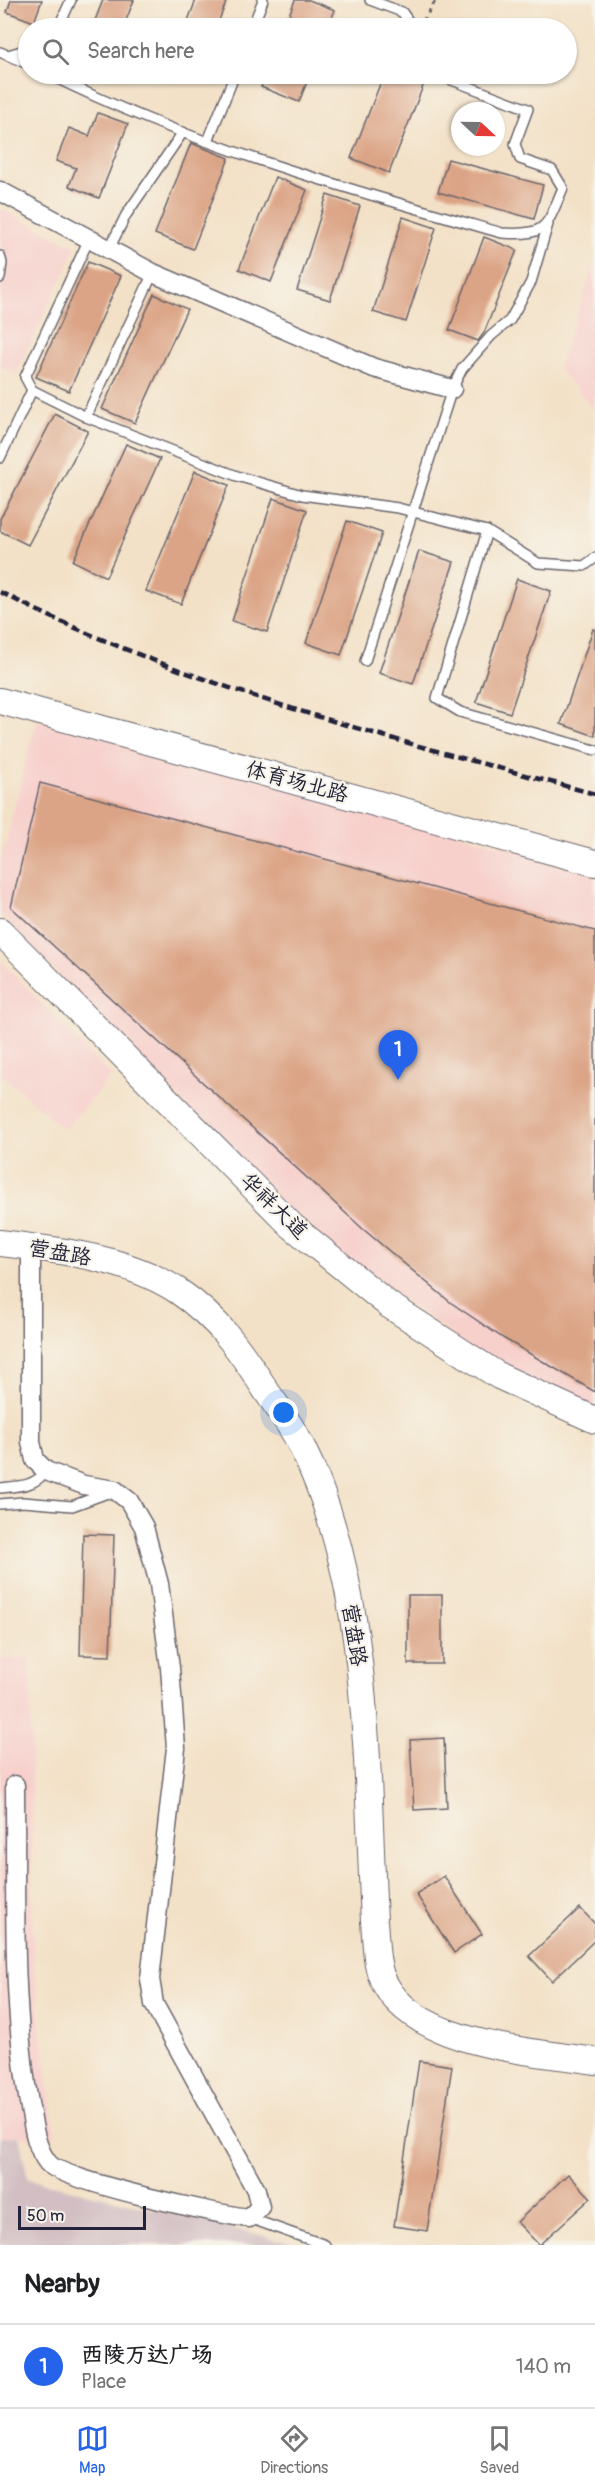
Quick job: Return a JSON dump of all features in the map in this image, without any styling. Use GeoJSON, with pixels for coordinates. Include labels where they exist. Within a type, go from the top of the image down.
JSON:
{"type":"FeatureCollection","features":[{"type":"Feature","properties":{"kind":"street"},"geometry":{"type":"LineString","coordinates":[[0,191],[153,273],[374,368],[452,389]]}},
{"type":"Feature","properties":{"kind":"street","name":"体育场北路"},"geometry":{"type":"LineString","coordinates":[[0,683],[595,845]]}},
{"type":"Feature","properties":{"kind":"street","name":"体育场北路"},"geometry":{"type":"LineString","coordinates":[[0,701],[595,863]]}},
{"type":"Feature","properties":{"kind":"street","name":"华祥大道"},"geometry":{"type":"LineString","coordinates":[[0,931],[292,1226],[389,1305],[499,1376],[595,1420]]}},
{"type":"Feature","properties":{"kind":"street","name":"营盘路"},"geometry":{"type":"LineString","coordinates":[[0,1243],[103,1261],[145,1274],[177,1291],[207,1313],[238,1345],[301,1444],[323,1497],[342,1557],[360,1670],[374,1921],[378,1958],[384,1983],[402,2008],[430,2025],[486,2044],[595,2061]]}},
{"type":"Feature","properties":{"kind":"street"},"geometry":{"type":"LineString","coordinates":[[15,1785],[20,2052],[35,2138],[49,2164],[80,2178],[224,2216],[249,2218],[260,2207],[256,2190],[154,2004],[150,1979],[176,1748],[170,1668],[159,1584],[144,1527],[129,1502],[115,1490],[84,1485],[46,1471],[35,1460],[31,1442],[31,1247]]}},
{"type":"Feature","properties":{"kind":"lane"},"geometry":{"type":"LineString","coordinates":[[62,18],[70,0]]}},
{"type":"Feature","properties":{"kind":"lane"},"geometry":{"type":"LineString","coordinates":[[256,18],[263,0]]}},
{"type":"Feature","properties":{"kind":"lane"},"geometry":{"type":"LineString","coordinates":[[370,0],[402,12],[406,18]]}},
{"type":"Feature","properties":{"kind":"lane"},"geometry":{"type":"LineString","coordinates":[[4,54],[18,60]]}},
{"type":"Feature","properties":{"kind":"lane"},"geometry":{"type":"LineString","coordinates":[[71,84],[183,132],[263,162],[347,189],[502,233],[529,235],[548,224]]}},
{"type":"Feature","properties":{"kind":"lane"},"geometry":{"type":"LineString","coordinates":[[208,141],[231,84]]}},
{"type":"Feature","properties":{"kind":"lane"},"geometry":{"type":"LineString","coordinates":[[365,661],[452,389],[462,369],[491,336],[510,320],[531,282],[548,224],[563,188],[552,170],[520,159],[515,144],[528,109],[462,84]]}},
{"type":"Feature","properties":{"kind":"lane"},"geometry":{"type":"LineString","coordinates":[[109,249],[126,215],[183,132]]}},
{"type":"Feature","properties":{"kind":"lane"},"geometry":{"type":"LineString","coordinates":[[89,239],[25,377],[32,390],[86,417],[237,476],[302,495],[413,512],[487,531],[538,563],[584,566],[595,558]]}},
{"type":"Feature","properties":{"kind":"lane"},"geometry":{"type":"LineString","coordinates":[[0,256],[2,263],[0,278]]}},
{"type":"Feature","properties":{"kind":"lane"},"geometry":{"type":"LineString","coordinates":[[86,417],[153,273]]}},
{"type":"Feature","properties":{"kind":"lane"},"geometry":{"type":"LineString","coordinates":[[0,458],[32,390]]}},
{"type":"Feature","properties":{"kind":"lane"},"geometry":{"type":"LineString","coordinates":[[487,531],[437,698],[460,712],[595,750]]}},
{"type":"Feature","properties":{"kind":"lane"},"geometry":{"type":"LineString","coordinates":[[0,1488],[39,1481],[46,1471]]}},
{"type":"Feature","properties":{"kind":"lane"},"geometry":{"type":"LineString","coordinates":[[0,1504],[23,1502],[72,1506],[115,1490]]}},
{"type":"Feature","properties":{"kind":"lane"},"geometry":{"type":"LineString","coordinates":[[249,2218],[325,2245]]}},
{"type":"Feature","properties":{"kind":"path"},"geometry":{"type":"LineString","coordinates":[[424,18],[436,0]]}},
{"type":"Feature","properties":{"kind":"shaded area"},"geometry":{"type":"Polygon","coordinates":[[[0,209],[76,247],[16,374],[0,366],[0,209]]]}},
{"type":"Feature","properties":{"kind":"shaded area"},"geometry":{"type":"Polygon","coordinates":[[[595,263],[595,410],[558,368],[595,263]]]}},
{"type":"Feature","properties":{"kind":"shaded area"},"geometry":{"type":"Polygon","coordinates":[[[37,719],[595,871],[595,1415],[502,1371],[297,1222],[0,914],[0,864],[37,719]]]}},
{"type":"Feature","properties":{"kind":"shaded area"},"geometry":{"type":"Polygon","coordinates":[[[0,960],[111,1076],[64,1130],[0,1073],[0,960]]]}},
{"type":"Feature","properties":{"kind":"shaded area"},"geometry":{"type":"Polygon","coordinates":[[[30,1657],[33,1961],[55,2136],[0,2137],[0,1660],[30,1657]]]}},
{"type":"Feature","properties":{"kind":"shaded area"},"geometry":{"type":"Polygon","coordinates":[[[19,2136],[28,2179],[301,2245],[0,2245],[0,2137],[19,2136]]]}},
{"type":"Feature","properties":{"kind":"building"},"geometry":{"type":"Polygon","coordinates":[[[11,0],[42,0],[35,18],[23,18],[7,12],[11,0]]]}},
{"type":"Feature","properties":{"kind":"building"},"geometry":{"type":"Polygon","coordinates":[[[103,0],[134,0],[127,18],[96,18],[103,0]]]}},
{"type":"Feature","properties":{"kind":"building"},"geometry":{"type":"Polygon","coordinates":[[[196,0],[227,0],[220,18],[189,18],[196,0]]]}},
{"type":"Feature","properties":{"kind":"building"},"geometry":{"type":"Polygon","coordinates":[[[295,0],[309,0],[335,10],[332,18],[288,18],[295,0]]]}},
{"type":"Feature","properties":{"kind":"building"},"geometry":{"type":"Polygon","coordinates":[[[262,84],[306,84],[299,102],[261,87],[262,84]]]}},
{"type":"Feature","properties":{"kind":"building"},"geometry":{"type":"Polygon","coordinates":[[[380,84],[424,84],[389,173],[351,158],[380,84]]]}},
{"type":"Feature","properties":{"kind":"building"},"geometry":{"type":"Polygon","coordinates":[[[98,113],[128,124],[99,198],[69,186],[76,168],[56,161],[69,128],[89,136],[98,113]]]}},
{"type":"Feature","properties":{"kind":"building"},"geometry":{"type":"Polygon","coordinates":[[[191,143],[229,158],[193,249],[155,234],[191,143]]]}},
{"type":"Feature","properties":{"kind":"building"},"geometry":{"type":"Polygon","coordinates":[[[448,159],[543,185],[534,219],[438,192],[448,159]]]}},
{"type":"Feature","properties":{"kind":"building"},"geometry":{"type":"Polygon","coordinates":[[[275,177],[307,190],[271,282],[239,269],[275,177]]]}},
{"type":"Feature","properties":{"kind":"building"},"geometry":{"type":"Polygon","coordinates":[[[327,195],[360,206],[330,300],[297,290],[327,195]]]}},
{"type":"Feature","properties":{"kind":"building"},"geometry":{"type":"Polygon","coordinates":[[[403,217],[436,228],[406,322],[373,312],[403,217]]]}},
{"type":"Feature","properties":{"kind":"building"},"geometry":{"type":"Polygon","coordinates":[[[484,237],[517,250],[484,333],[478,341],[449,330],[484,237]]]}},
{"type":"Feature","properties":{"kind":"building"},"geometry":{"type":"Polygon","coordinates":[[[88,262],[121,276],[69,391],[36,377],[88,262]]]}},
{"type":"Feature","properties":{"kind":"building"},"geometry":{"type":"Polygon","coordinates":[[[154,294],[187,309],[135,423],[102,409],[154,294]]]}},
{"type":"Feature","properties":{"kind":"building"},"geometry":{"type":"Polygon","coordinates":[[[55,414],[88,431],[28,545],[0,531],[0,519],[55,414]]]}},
{"type":"Feature","properties":{"kind":"building"},"geometry":{"type":"Polygon","coordinates":[[[126,444],[160,459],[106,577],[73,561],[126,444]]]}},
{"type":"Feature","properties":{"kind":"building"},"geometry":{"type":"Polygon","coordinates":[[[195,471],[229,485],[181,604],[146,591],[195,471]]]}},
{"type":"Feature","properties":{"kind":"building"},"geometry":{"type":"Polygon","coordinates":[[[273,498],[307,510],[267,632],[232,621],[273,498]]]}},
{"type":"Feature","properties":{"kind":"building"},"geometry":{"type":"Polygon","coordinates":[[[347,521],[382,533],[341,655],[306,643],[347,521]]]}},
{"type":"Feature","properties":{"kind":"building"},"geometry":{"type":"Polygon","coordinates":[[[419,551],[454,562],[413,684],[379,673],[419,551]]]}},
{"type":"Feature","properties":{"kind":"building"},"geometry":{"type":"Polygon","coordinates":[[[517,579],[551,591],[510,713],[476,702],[517,579]]]}},
{"type":"Feature","properties":{"kind":"building"},"geometry":{"type":"Polygon","coordinates":[[[593,629],[595,630],[595,736],[561,724],[593,629]]]}},
{"type":"Feature","properties":{"kind":"building"},"geometry":{"type":"Polygon","coordinates":[[[40,783],[595,931],[595,1392],[503,1338],[450,1302],[363,1229],[11,907],[40,783]]]}},
{"type":"Feature","properties":{"kind":"building"},"geometry":{"type":"Polygon","coordinates":[[[83,1534],[114,1535],[110,1656],[80,1655],[83,1534]]]}},
{"type":"Feature","properties":{"kind":"building"},"geometry":{"type":"Polygon","coordinates":[[[408,1595],[442,1595],[442,1664],[408,1664],[408,1595]]]}},
{"type":"Feature","properties":{"kind":"building"},"geometry":{"type":"Polygon","coordinates":[[[444,1738],[447,1808],[414,1810],[410,1740],[444,1738]]]}},
{"type":"Feature","properties":{"kind":"building"},"geometry":{"type":"Polygon","coordinates":[[[444,1876],[482,1934],[454,1953],[416,1894],[444,1876]]]}},
{"type":"Feature","properties":{"kind":"building"},"geometry":{"type":"Polygon","coordinates":[[[580,1908],[595,1924],[595,1940],[552,1981],[529,1956],[580,1908]]]}},
{"type":"Feature","properties":{"kind":"building"},"geometry":{"type":"Polygon","coordinates":[[[419,2061],[452,2066],[427,2231],[394,2226],[419,2061]]]}},
{"type":"Feature","properties":{"kind":"building"},"geometry":{"type":"Polygon","coordinates":[[[568,2174],[591,2198],[539,2245],[517,2222],[568,2174]]]}},
{"type":"Feature","properties":{"kind":"railway"},"geometry":{"type":"LineString","coordinates":[[0,592],[71,626],[217,684],[367,731],[595,794]]}},
{"type":"Feature","properties":{"kind":"place","name":"西陵万达广场"},"geometry":{"type":"Point","coordinates":[398,1080]}}]}
